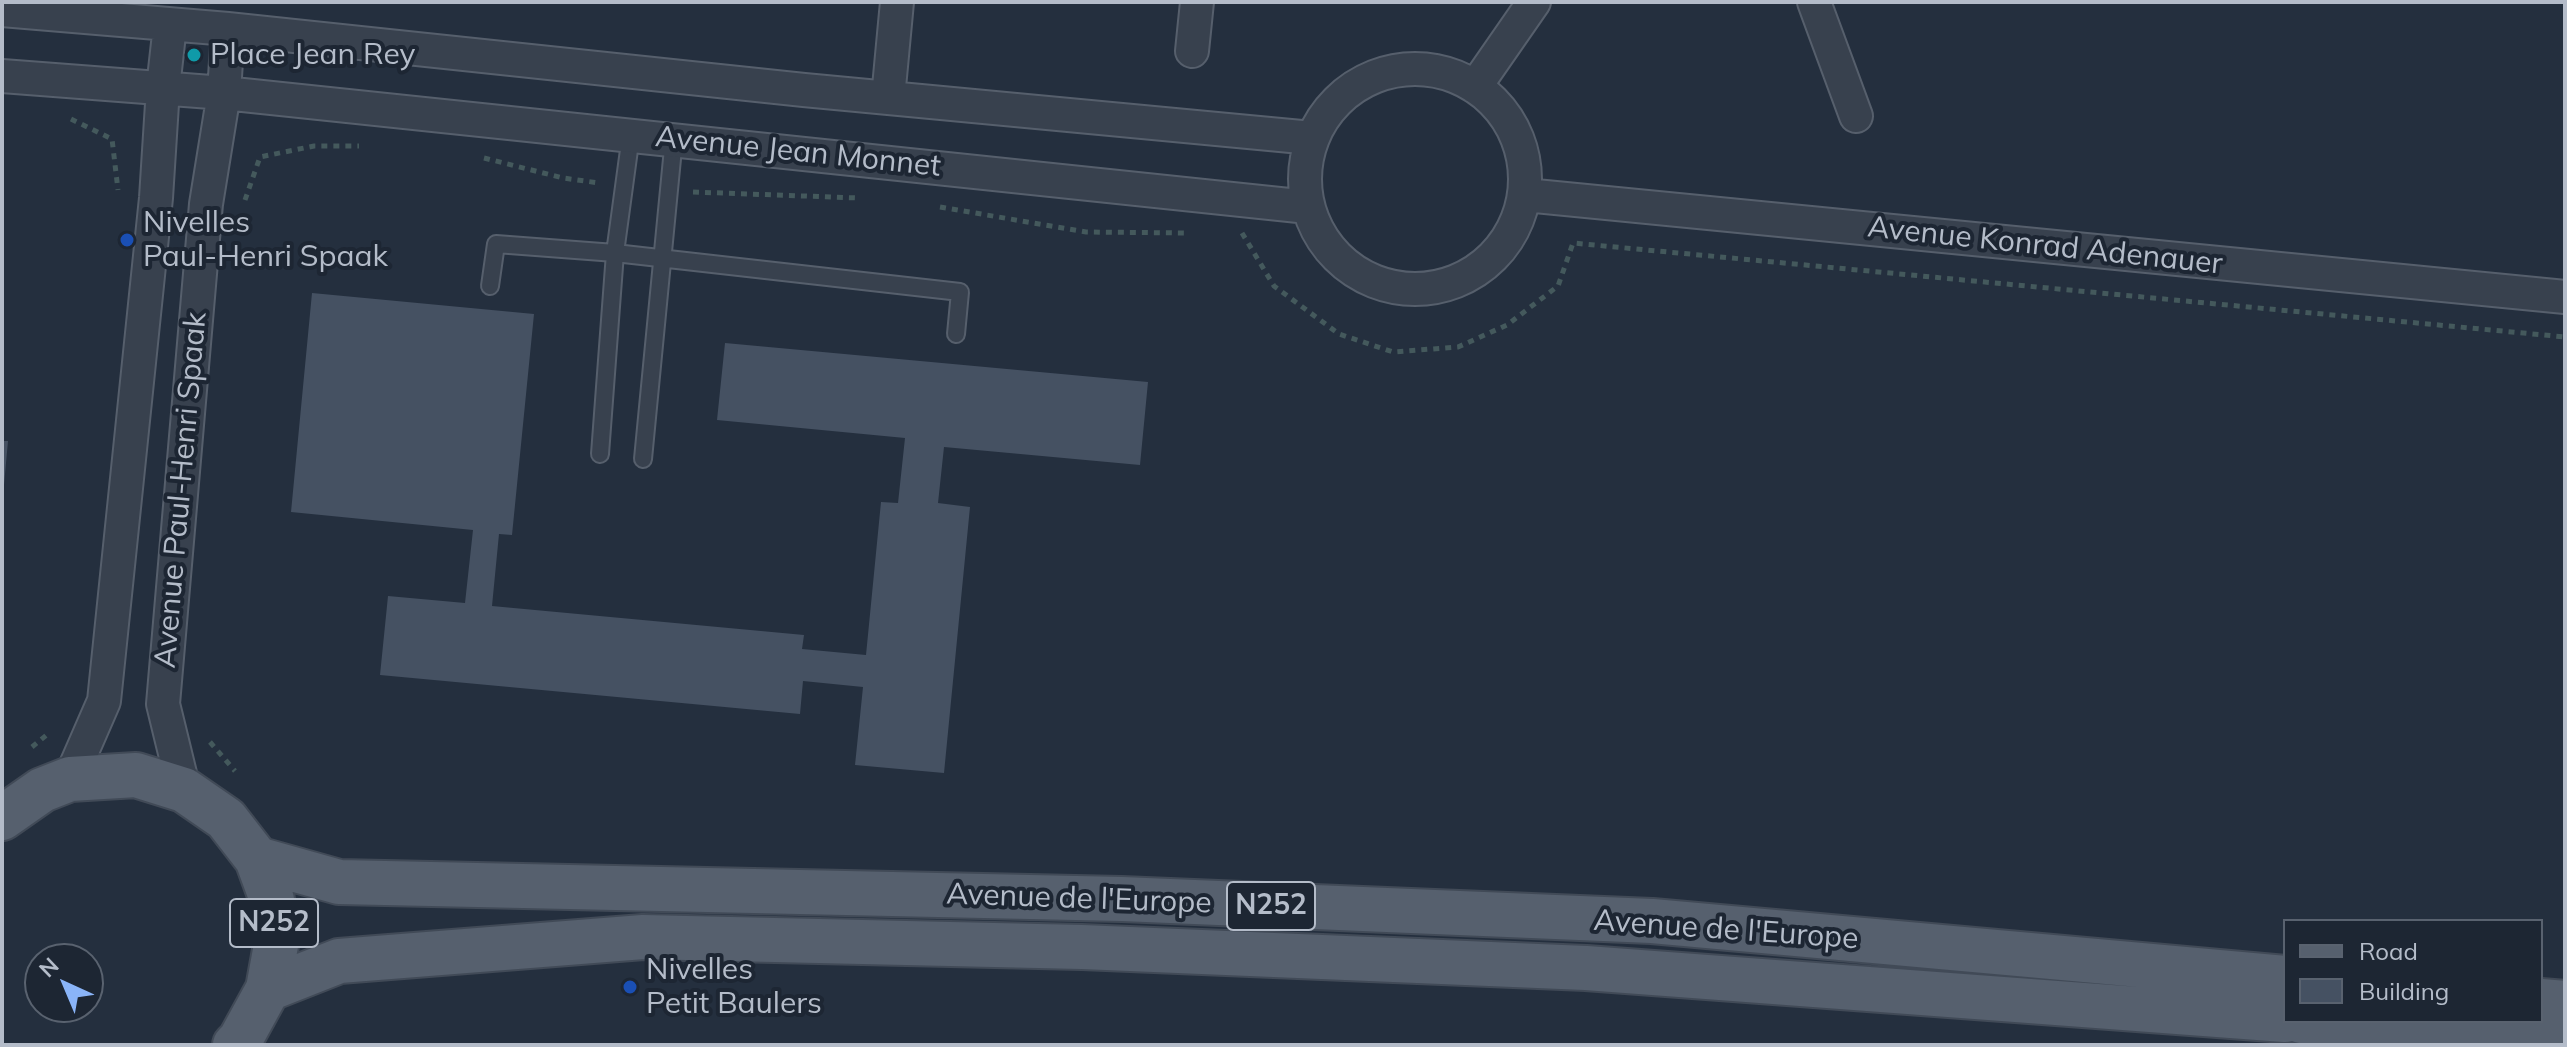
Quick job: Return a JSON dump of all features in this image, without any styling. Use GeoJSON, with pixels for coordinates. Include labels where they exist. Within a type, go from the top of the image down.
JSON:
{"type":"FeatureCollection","features":[{"type":"Feature","properties":{"kind":"main road","name":"N252"},"geometry":{"type":"LineString","coordinates":[[2,818],[42,790],[70,779],[136,775],[184,790],[226,819],[257,859],[272,900],[276,945],[268,989],[235,1045]]}},
{"type":"Feature","properties":{"kind":"main road","name":"Avenue de l'Europe"},"geometry":{"type":"LineString","coordinates":[[257,859],[339,882],[1122,899],[1652,921],[2283,978]]}},
{"type":"Feature","properties":{"kind":"main road","name":"Avenue de l'Europe"},"geometry":{"type":"LineString","coordinates":[[268,989],[339,961],[643,937],[1082,947],[1586,968],[2283,1020]]}},
{"type":"Feature","properties":{"kind":"main road"},"geometry":{"type":"LineString","coordinates":[[2543,1001],[2565,1003]]}},
{"type":"Feature","properties":{"kind":"main road"},"geometry":{"type":"LineString","coordinates":[[2324,1023],[2565,1044]]}},
{"type":"Feature","properties":{"kind":"street"},"geometry":{"type":"LineString","coordinates":[[888,98],[897,2]]}},
{"type":"Feature","properties":{"kind":"street"},"geometry":{"type":"LineString","coordinates":[[1192,51],[1197,2]]}},
{"type":"Feature","properties":{"kind":"street"},"geometry":{"type":"LineString","coordinates":[[1475,87],[1534,2]]}},
{"type":"Feature","properties":{"kind":"street"},"geometry":{"type":"LineString","coordinates":[[1814,2],[1856,116]]}},
{"type":"Feature","properties":{"kind":"street"},"geometry":{"type":"LineString","coordinates":[[2,10],[228,29],[224,93],[2,76]]}},
{"type":"Feature","properties":{"kind":"street"},"geometry":{"type":"LineString","coordinates":[[163,88],[170,25]]}},
{"type":"Feature","properties":{"kind":"street","name":"Avenue Jean Monnet"},"geometry":{"type":"LineString","coordinates":[[228,29],[888,98],[1312,138]]}},
{"type":"Feature","properties":{"kind":"street"},"geometry":{"type":"LineString","coordinates":[[1426,69],[1461,78],[1475,87],[1491,98],[1513,126],[1525,160],[1525,195],[1513,231],[1490,262],[1458,282],[1421,290],[1383,286],[1349,269],[1323,241],[1308,207],[1305,172],[1312,138],[1331,108],[1358,84],[1391,71],[1426,69]]}},
{"type":"Feature","properties":{"kind":"street","name":"Avenue Paul-Henri Spaak"},"geometry":{"type":"LineString","coordinates":[[70,779],[104,701],[155,214],[163,88]]}},
{"type":"Feature","properties":{"kind":"street","name":"Avenue Jean Monnet"},"geometry":{"type":"LineString","coordinates":[[224,93],[1308,207]]}},
{"type":"Feature","properties":{"kind":"street","name":"Avenue Paul-Henri Spaak"},"geometry":{"type":"LineString","coordinates":[[184,790],[163,704],[206,204],[224,93]]}},
{"type":"Feature","properties":{"kind":"street","name":"Avenue Konrad Adenauer"},"geometry":{"type":"LineString","coordinates":[[1525,195],[2565,297]]}},
{"type":"Feature","properties":{"kind":"lane"},"geometry":{"type":"LineString","coordinates":[[600,454],[615,253],[631,135]]}},
{"type":"Feature","properties":{"kind":"lane"},"geometry":{"type":"LineString","coordinates":[[643,459],[674,138]]}},
{"type":"Feature","properties":{"kind":"lane"},"geometry":{"type":"LineString","coordinates":[[490,286],[496,244],[615,253],[960,292],[956,334]]}},
{"type":"Feature","properties":{"kind":"path"},"geometry":{"type":"LineString","coordinates":[[63,118],[74,120],[112,139],[119,196]]}},
{"type":"Feature","properties":{"kind":"path"},"geometry":{"type":"LineString","coordinates":[[242,209],[260,157],[314,146],[367,146]]}},
{"type":"Feature","properties":{"kind":"path"},"geometry":{"type":"LineString","coordinates":[[480,157],[563,178],[624,187]]}},
{"type":"Feature","properties":{"kind":"path"},"geometry":{"type":"LineString","coordinates":[[669,191],[872,199]]}},
{"type":"Feature","properties":{"kind":"path"},"geometry":{"type":"LineString","coordinates":[[930,206],[1086,232],[1195,233]]}},
{"type":"Feature","properties":{"kind":"path"},"geometry":{"type":"LineString","coordinates":[[1227,233],[1242,233],[1274,286],[1339,334],[1393,352],[1458,347],[1507,325],[1558,286],[1573,243],[2565,337]]}},
{"type":"Feature","properties":{"kind":"path"},"geometry":{"type":"LineString","coordinates":[[22,753],[51,730]]}},
{"type":"Feature","properties":{"kind":"path"},"geometry":{"type":"LineString","coordinates":[[204,731],[228,765],[244,780]]}},
{"type":"Feature","properties":{"kind":"building"},"geometry":{"type":"Polygon","coordinates":[[[312,293],[534,314],[512,535],[499,534],[492,606],[804,635],[802,649],[866,655],[881,502],[898,503],[905,438],[717,420],[725,343],[1148,382],[1140,465],[944,447],[938,503],[970,507],[944,773],[855,765],[863,687],[803,681],[800,714],[380,675],[388,596],[465,603],[473,530],[291,512],[312,293]]]}},
{"type":"Feature","properties":{"kind":"building"},"geometry":{"type":"Polygon","coordinates":[[[2,441],[8,441],[4,485],[2,485],[2,441]]]}},
{"type":"Feature","properties":{"kind":"place","name":"Place Jean Rey"},"geometry":{"type":"Point","coordinates":[194,55]}},
{"type":"Feature","properties":{"kind":"place","name":"Nivelles Paul-Henri Spaak"},"geometry":{"type":"Point","coordinates":[127,240]}},
{"type":"Feature","properties":{"kind":"place","name":"Nivelles Petit Baulers"},"geometry":{"type":"Point","coordinates":[630,987]}}]}
